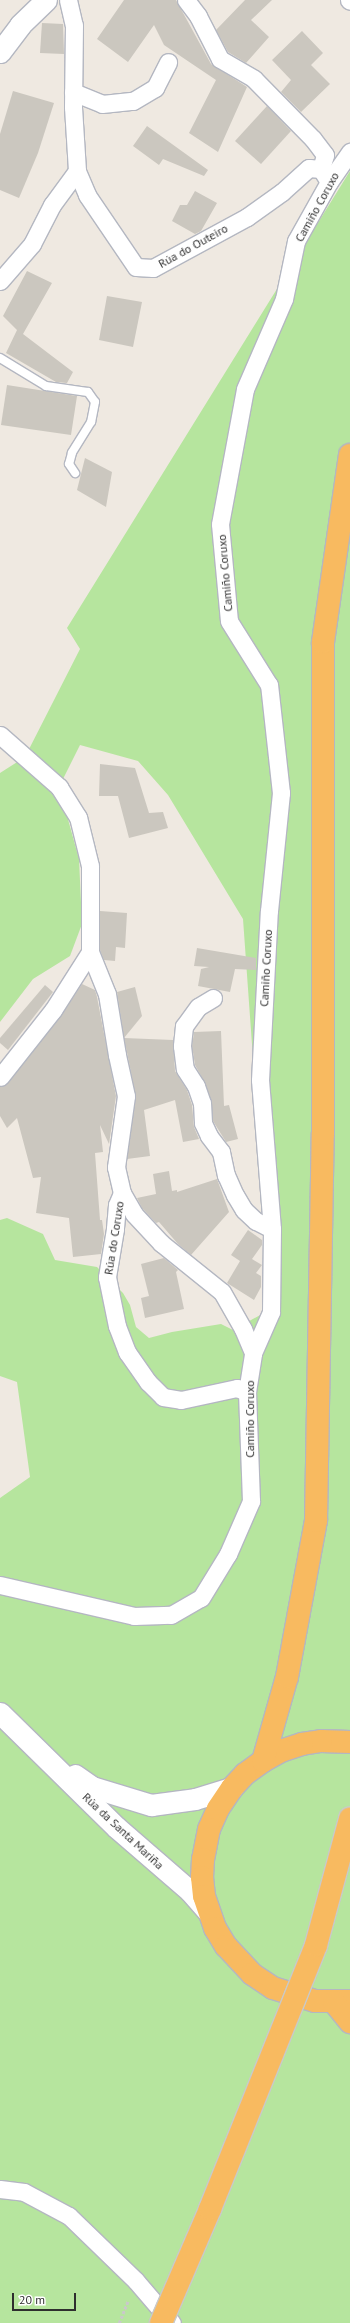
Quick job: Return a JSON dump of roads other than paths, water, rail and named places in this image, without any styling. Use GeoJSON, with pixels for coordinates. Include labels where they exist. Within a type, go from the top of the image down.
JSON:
{"type":"FeatureCollection","features":[{"type":"Feature","properties":{"kind":"highway"},"geometry":{"type":"LineString","coordinates":[[263,1761],[287,1677],[316,1521],[323,1134],[323,642],[350,455]]}},
{"type":"Feature","properties":{"kind":"highway"},"geometry":{"type":"LineString","coordinates":[[350,1742],[320,1741],[302,1744],[283,1750],[263,1761],[232,1788],[218,1809],[206,1842],[202,1877],[208,1912],[226,1946],[252,1974],[273,1988],[315,2001],[342,2002],[350,2022]]}},
{"type":"Feature","properties":{"kind":"highway"},"geometry":{"type":"LineString","coordinates":[[161,2323],[210,2209],[316,1945],[350,1819]]}},
{"type":"Feature","properties":{"kind":"street"},"geometry":{"type":"LineString","coordinates":[[0,52],[20,26],[46,0]]}},
{"type":"Feature","properties":{"kind":"street","name":"Rúa do Outeiro"},"geometry":{"type":"LineString","coordinates":[[68,0],[74,25],[73,92],[77,171],[86,195],[136,267],[153,268],[247,217],[282,192],[309,168],[325,176]]}},
{"type":"Feature","properties":{"kind":"street"},"geometry":{"type":"LineString","coordinates":[[186,0],[198,16],[220,59],[254,80],[313,140],[325,155],[325,176]]}},
{"type":"Feature","properties":{"kind":"street"},"geometry":{"type":"LineString","coordinates":[[73,92],[102,104],[133,101],[155,88],[168,62]]}},
{"type":"Feature","properties":{"kind":"street","name":"Camiño Coruxo"},"geometry":{"type":"LineString","coordinates":[[0,1585],[134,1616],[172,1615],[201,1598],[228,1554],[251,1501],[247,1392],[253,1353],[272,1312],[272,1228],[260,1080],[269,911],[281,792],[269,684],[229,621],[220,524],[245,389],[284,299],[296,241],[325,176],[350,152]]}},
{"type":"Feature","properties":{"kind":"street"},"geometry":{"type":"LineString","coordinates":[[0,282],[32,244],[52,205],[77,171]]}},
{"type":"Feature","properties":{"kind":"street"},"geometry":{"type":"LineString","coordinates":[[0,735],[59,786],[78,817],[90,866],[90,952],[53,1010],[0,1077]]}},
{"type":"Feature","properties":{"kind":"street","name":"Rúa do Coruxo"},"geometry":{"type":"LineString","coordinates":[[90,952],[107,994],[116,1055],[126,1096],[116,1167],[122,1193],[134,1214],[161,1243],[222,1292],[243,1329],[253,1353]]}},
{"type":"Feature","properties":{"kind":"street"},"geometry":{"type":"LineString","coordinates":[[213,998],[198,1007],[184,1026],[182,1046],[185,1069],[196,1086],[202,1103],[203,1123],[209,1136],[221,1152],[226,1176],[235,1195],[244,1210],[256,1221],[272,1228]]}},
{"type":"Feature","properties":{"kind":"street","name":"Rúa do Coruxo"},"geometry":{"type":"LineString","coordinates":[[122,1193],[117,1205],[115,1229],[107,1277],[117,1326],[127,1352],[148,1382],[163,1397],[181,1400],[237,1388],[247,1392]]}},
{"type":"Feature","properties":{"kind":"street","name":"Rúa da Santa Mariña"},"geometry":{"type":"LineString","coordinates":[[0,1712],[116,1827],[190,1892],[208,1912]]}},
{"type":"Feature","properties":{"kind":"street","name":"Rúa da Santa Mariña"},"geometry":{"type":"LineString","coordinates":[[38,1749],[92,1787],[151,1805],[195,1799],[232,1788]]}},
{"type":"Feature","properties":{"kind":"street"},"geometry":{"type":"LineString","coordinates":[[0,2189],[24,2192],[69,2216],[136,2281],[172,2323]]}},
{"type":"Feature","properties":{"kind":"lane"},"geometry":{"type":"LineString","coordinates":[[0,358],[46,386],[88,392],[95,402],[91,422],[69,464],[75,473]]}}]}
